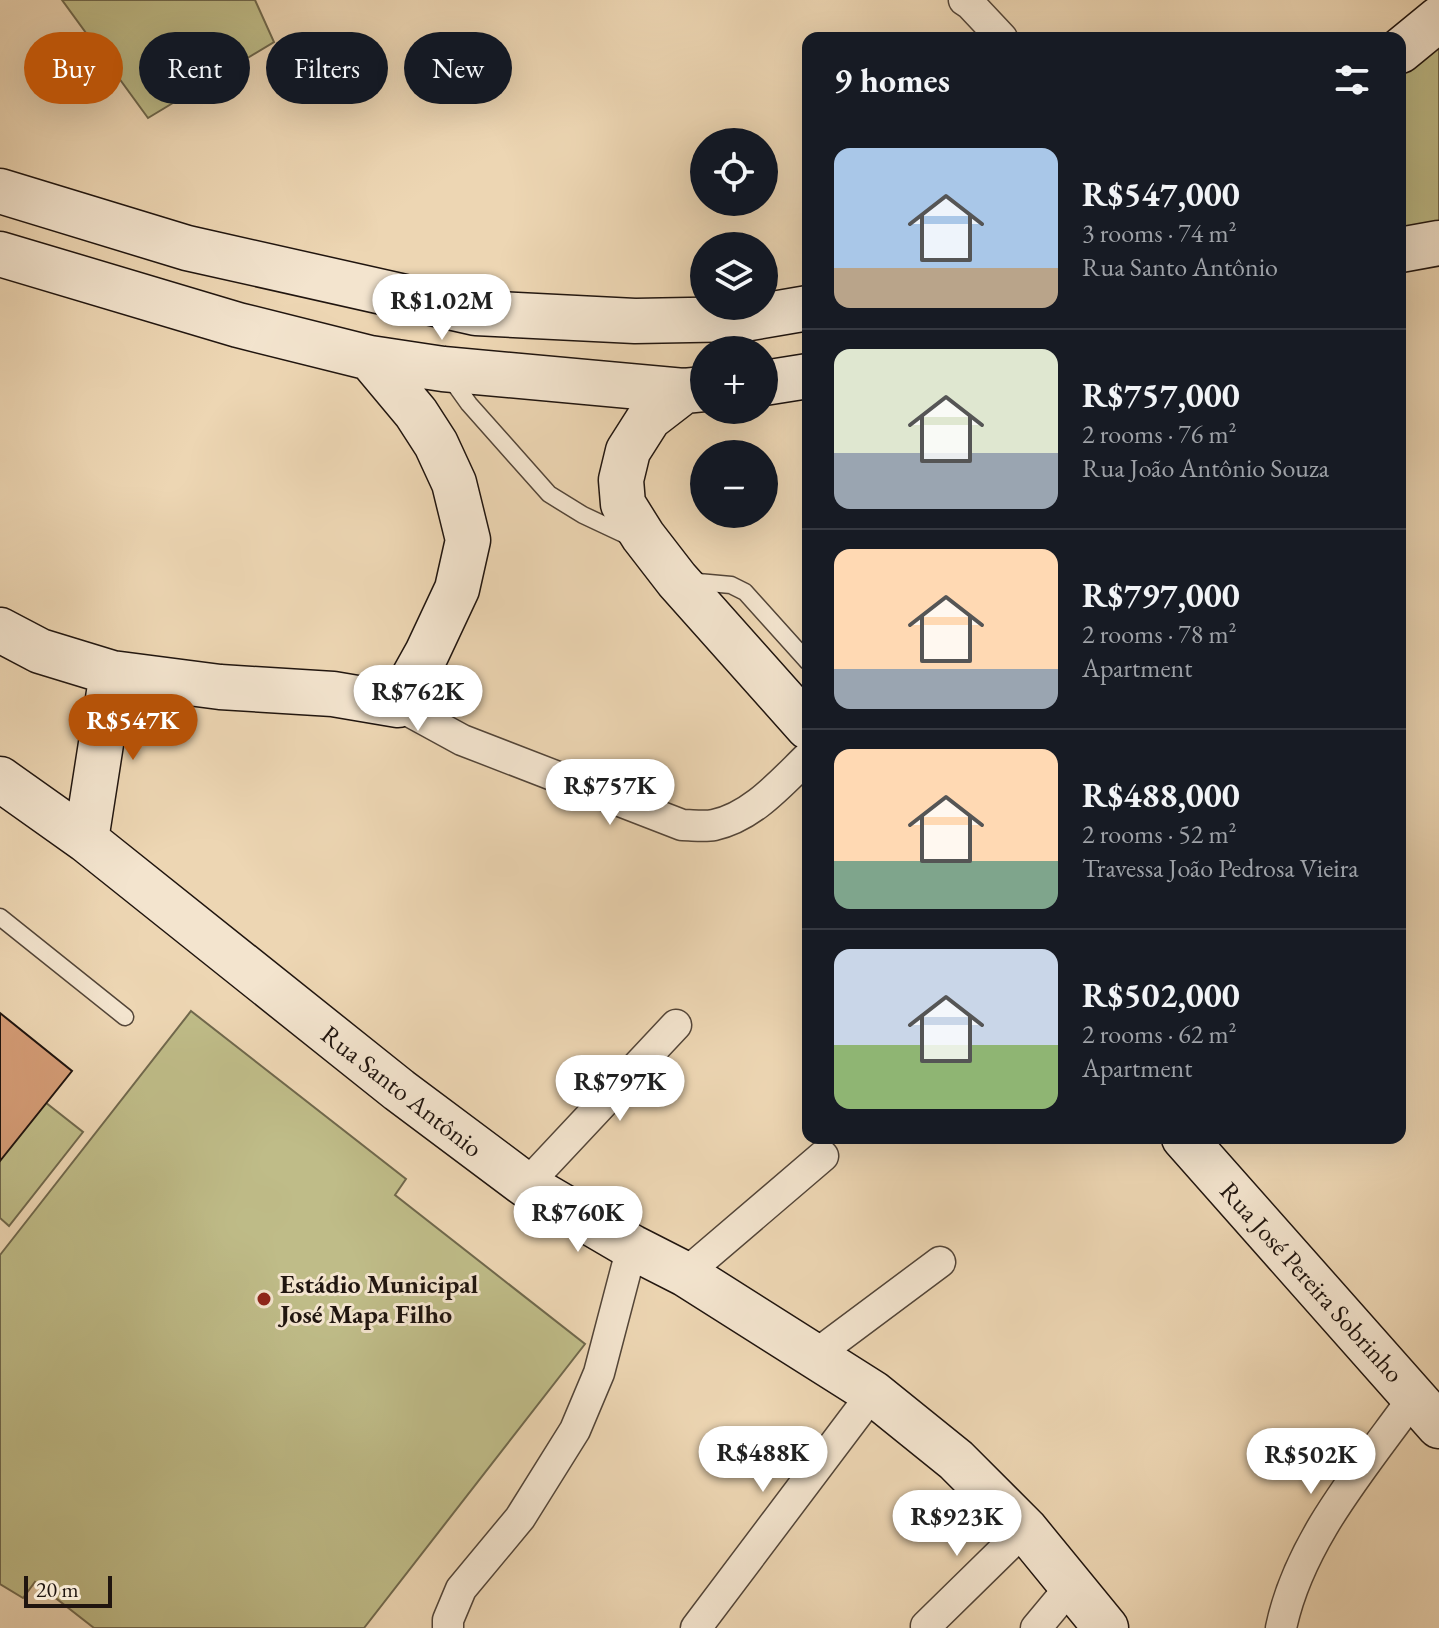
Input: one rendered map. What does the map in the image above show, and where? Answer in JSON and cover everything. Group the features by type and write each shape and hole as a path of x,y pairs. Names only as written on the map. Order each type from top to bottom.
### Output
{"main road":[{"path":"1406,46 1439,19"},
{"path":"0,191 187,248 476,313 635,321 744,319 802,309"},
{"path":"1406,249 1439,243"},
{"path":"0,254 238,325 370,358 459,370 690,390"},
{"path":"459,370 476,313"},
{"path":"0,630 40,651 112,673 220,687 333,694 398,705 457,589 468,540 454,483 436,444 416,413 370,358"},
{"path":"778,381 802,377"},
{"path":"690,392 649,418 628,451 621,480 623,504 665,564 802,720"},
{"path":"86,840 112,673"},
{"name":"Rua Santo Antônio","path":"0,779 86,840 399,1090 526,1185 685,1274 873,1393 956,1460 1025,1529 1105,1628"},
{"name":"Rua José Pereira Sobrinho","path":"1189,1144 1426,1411"}],"street":[{"path":"964,0 996,32"},
{"path":"398,705 462,740 682,825 713,825 743,814 802,763"},
{"path":"526,1185 676,1025"},
{"path":"685,1274 823,1156"},
{"path":"448,1628 448,1620 461,1589 520,1518 575,1430 599,1373 632,1247"},
{"path":"814,1356 940,1262"},
{"path":"696,1628 873,1393"},
{"path":"1281,1628 1287,1600 1313,1544 1347,1490 1426,1411"},
{"path":"926,1626 1025,1529"},
{"path":"1036,1628 1071,1586"}],"lane":[{"path":"459,370 469,404 549,494 665,564 745,592 802,655"},
{"path":"0,917 125,1017"}],"shaded area":[{"path":"62,0 255,0 269,32 266,32 266,47 250,56 250,32 139,32 139,104 171,104 148,118 123,84 123,32 85,32"},
{"path":"1439,45 1439,229 1406,234 1406,70"},
{"name":"Estádio Municipal José Mapa Filho","path":"191,1011 406,1179 395,1195 585,1344 364,1628 94,1628 35,1582 23,1598 0,1584 0,1255"},
{"path":"31,1091 83,1132 9,1226 0,1218 0,1130"}],"building":[{"path":"0,1013 72,1071 0,1161"}],"place":[{"name":"Estádio Municipal José Mapa Filho","path":"264,1299"}]}
